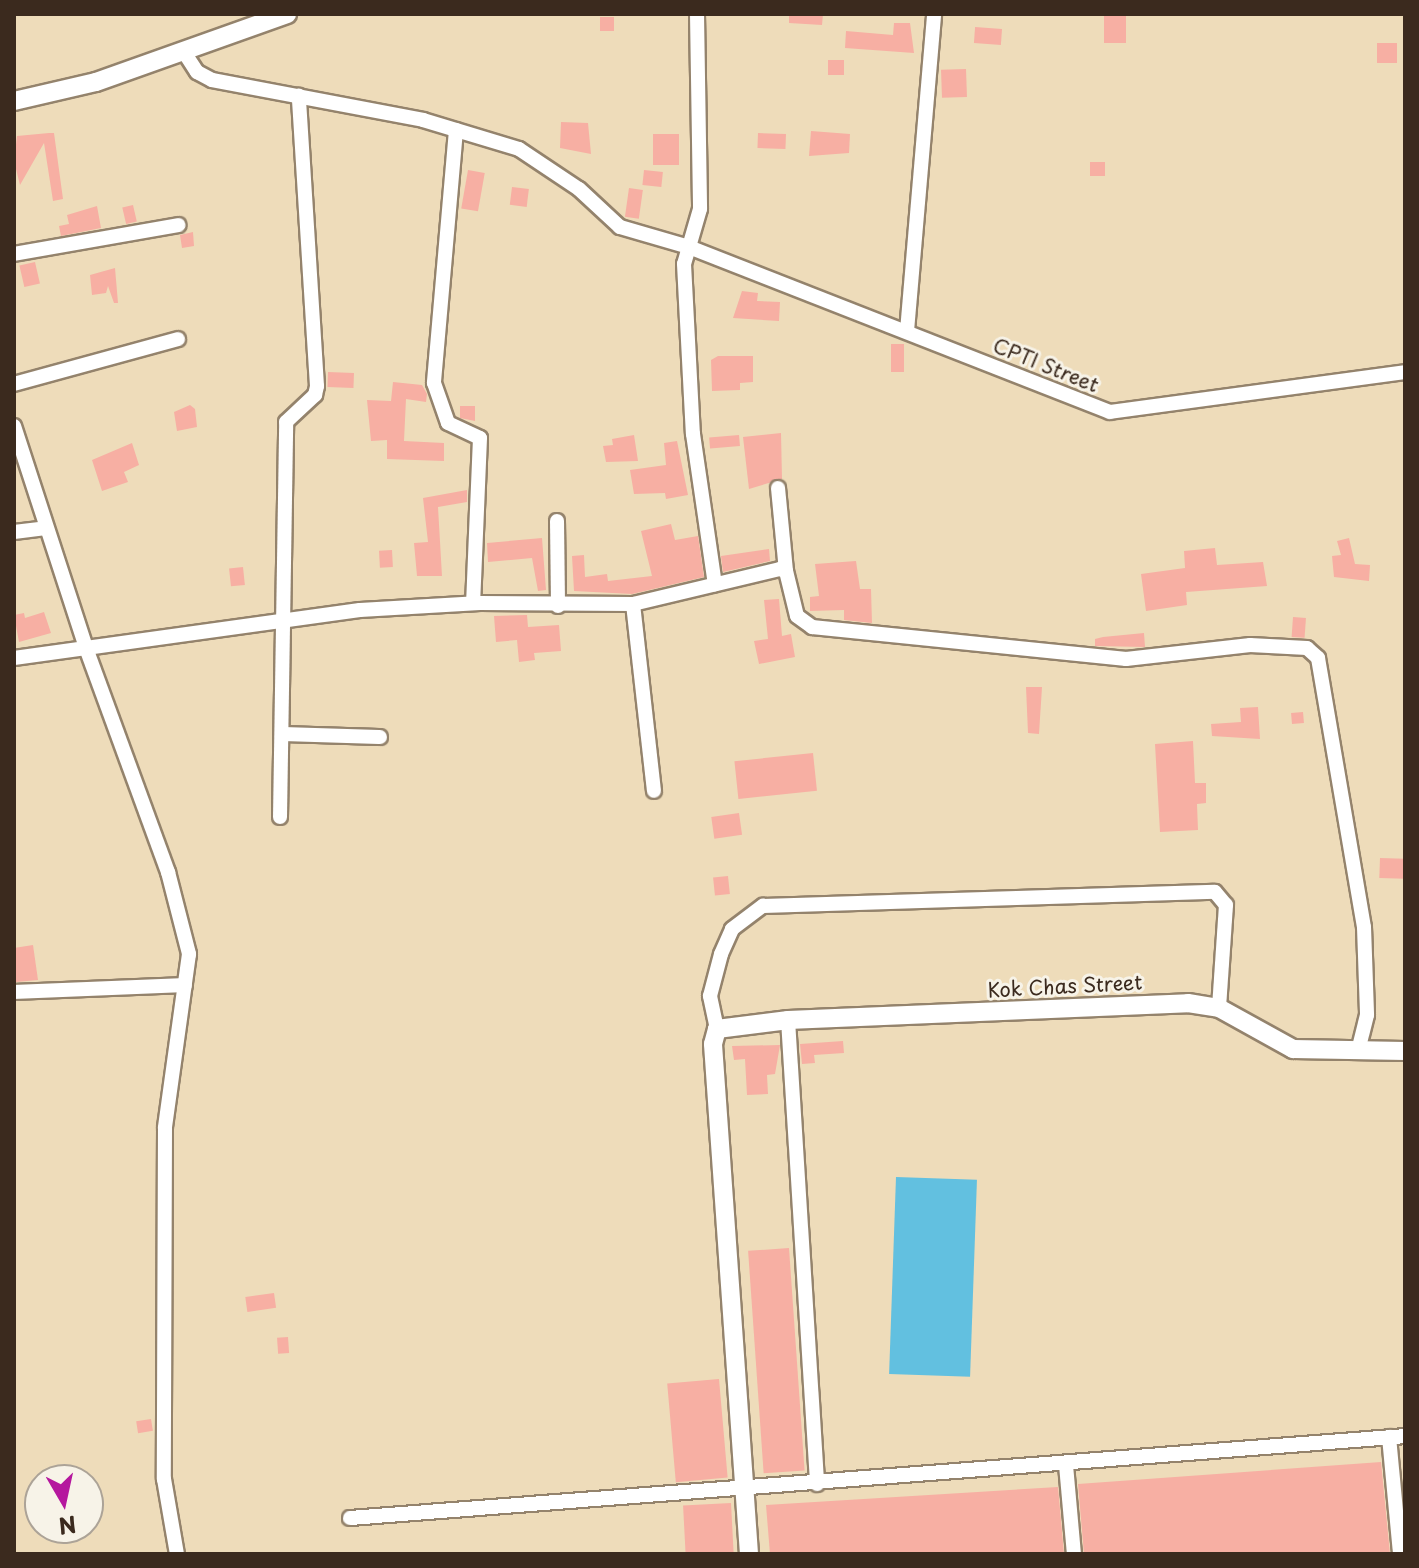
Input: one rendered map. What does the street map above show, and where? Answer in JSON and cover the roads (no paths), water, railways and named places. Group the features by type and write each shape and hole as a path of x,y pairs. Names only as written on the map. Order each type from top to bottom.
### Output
{"street":[{"path":"14,101 96,82 287,14"},
{"path":"697,14 700,209 684,264 693,434 715,584"},
{"path":"907,331 934,14"},
{"name":"CPTI Street","path":"184,52 202,77 456,130 519,149 579,189 620,227 689,247 1119,414 1405,372"},
{"path":"280,817 286,422 315,395 317,386 299,96"},
{"path":"456,130 434,383 448,423 480,438 473,603"},
{"path":"14,254 178,225"},
{"path":"14,384 178,339"},
{"path":"14,426 86,648 168,872 189,954 165,1128 164,1479 177,1554"},
{"path":"778,488 786,571 797,616 812,627 1126,659 1250,645 1307,648 1318,658 1364,927 1367,1015 1358,1051"},
{"path":"557,521 558,606"},
{"path":"14,532 46,528"},
{"path":"14,658 283,619 473,603 558,606 633,604 786,571"},
{"path":"633,604 654,791"},
{"path":"282,734 380,737"},
{"path":"749,1554 713,1044 717,1029 710,996 721,954 732,929 763,906 1215,892 1226,905 1219,1008"},
{"path":"14,992 185,985"},
{"name":"Kok Chas Street","path":"717,1029 788,1020 1188,1003 1219,1008 1293,1049 1405,1051"},
{"path":"788,1020 817,1484"},
{"path":"350,1518 1066,1465 1405,1436"},
{"path":"1389,1437 1400,1554"},
{"path":"1066,1465 1074,1554"}],"water":[{"path":"896,1177 977,1180 970,1377 889,1374"}]}
